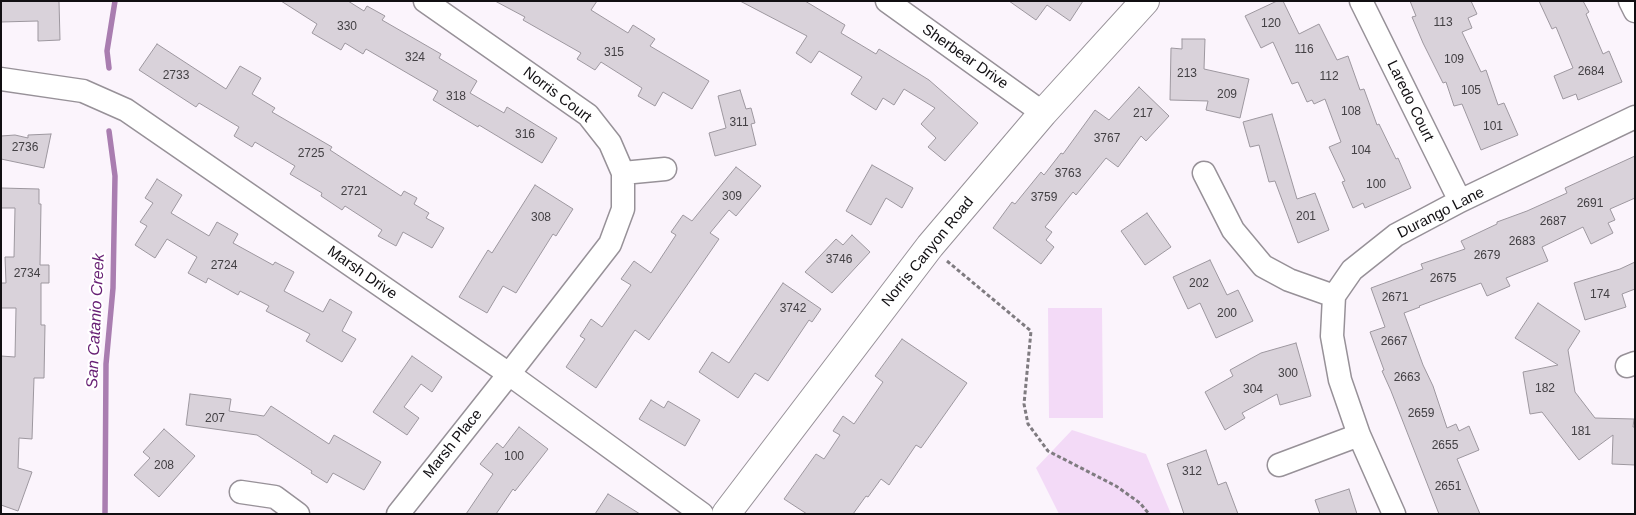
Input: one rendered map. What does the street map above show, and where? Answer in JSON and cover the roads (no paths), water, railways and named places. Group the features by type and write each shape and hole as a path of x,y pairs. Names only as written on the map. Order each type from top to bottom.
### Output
{"street":[{"name":"Norris Court","path":"426,1 588,115 610,143 623,173 623,209 610,244 509,374"},
{"name":"Sherbear Drive","path":"887,1 1043,113"},
{"name":"Norris Canyon Road","path":"726,514 930,246 1043,113 1145,1"},
{"name":"Laredo Court","path":"1360,1 1460,202"},
{"path":"1630,1 1635,11"},
{"name":"Marsh Drive","path":"1,79 83,90 126,110 509,374 702,514"},
{"name":"Durango Lane","path":"1334,296 1352,270 1396,234 1635,117"},
{"path":"623,173 665,169"},
{"path":"1204,173 1233,230 1263,266 1289,280 1334,296 1332,336 1340,380 1359,435 1394,514"},
{"name":"Marsh Place","path":"398,514 509,374"},
{"path":"1279,465 1359,435"},
{"path":"241,492 275,497 298,514"}],"waterway":[{"name":"San Catanio Creek","path":"109,68 107,51 115,1"},
{"name":"San Catanio Creek","path":"105,514 106,364 113,288 115,176 109,131"}]}
